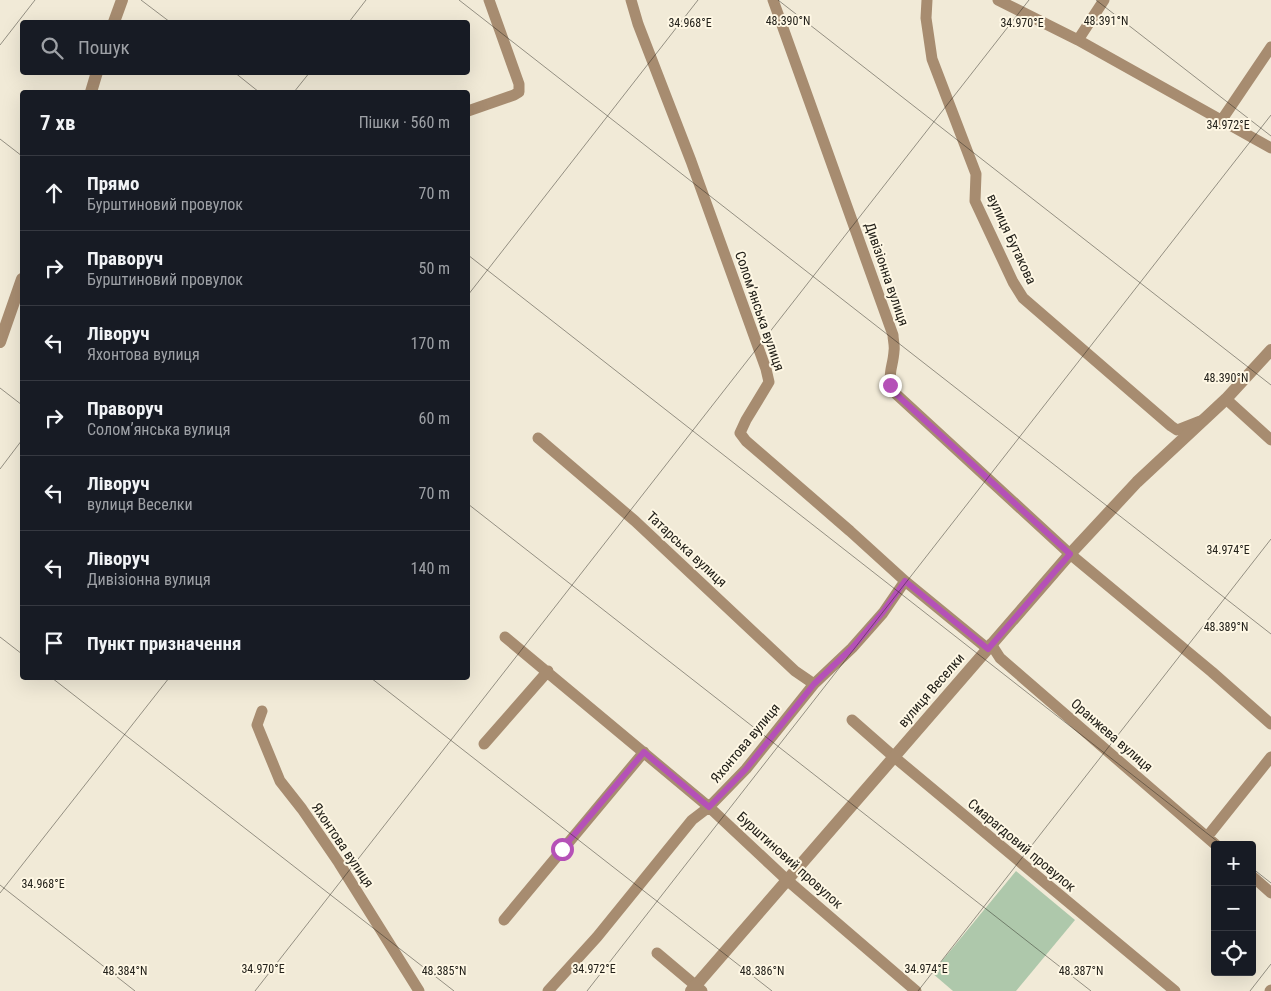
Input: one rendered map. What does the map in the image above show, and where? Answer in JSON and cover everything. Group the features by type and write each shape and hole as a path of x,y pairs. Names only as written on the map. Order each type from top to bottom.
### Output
{"street":[{"path":"115,20 122,0"},
{"path":"470,110 519,92 519,84 488,0"},
{"name":"Соломʼянська вулиця","path":"631,0 638,24 691,161 766,369 769,382 740,433 746,441 836,518 905,581 989,647"},
{"name":"Дивізіонна вулиця","path":"773,0 893,335 894,351 890,371 890,385 896,394 1070,554"},
{"name":"вулиця Бутакова","path":"927,0 926,18 932,59 976,174 975,201 1023,298 1171,426 1177,430 1204,419"},
{"path":"998,0 1078,40 1271,148"},
{"path":"1078,40 1104,0"},
{"path":"1221,121 1271,47"},
{"path":"91,90 96,75"},
{"path":"0,342 20,285"},
{"name":"вулиця Веселки","path":"696,989 893,756 1070,554 1137,482 1226,399 1271,350"},
{"path":"1226,399 1271,440"},
{"name":"Татарська вулиця","path":"538,438 635,521 795,671 814,684"},
{"path":"1070,554 1212,672 1271,724"},
{"name":"Яхонтова вулиця","path":"548,991 598,937 692,820 709,807 746,769 814,684 852,648 883,612 905,581"},
{"name":"Бурштиновий провулок","path":"505,637 709,807 787,880 916,991"},
{"name":"Оранжева вулиця","path":"989,647 1212,841"},
{"path":"484,744 548,671"},
{"name":"Яхонтова вулиця","path":"262,711 257,725 280,781 340,863 419,991"},
{"name":"Смарагдовий провулок","path":"852,720 1175,991"},
{"path":"504,920 644,752"},
{"path":"1207,836 1271,757"},
{"path":"1256,880 1271,893"},
{"path":"658,953 696,989"}],"green space":[{"path":"1016,871 1075,920 1016,991 953,991 932,973"}],"route":[{"path":"562,849 644,752 709,807 746,769 814,684 852,648 883,612 905,581 988,649 1070,554 896,394 890,385"}]}
